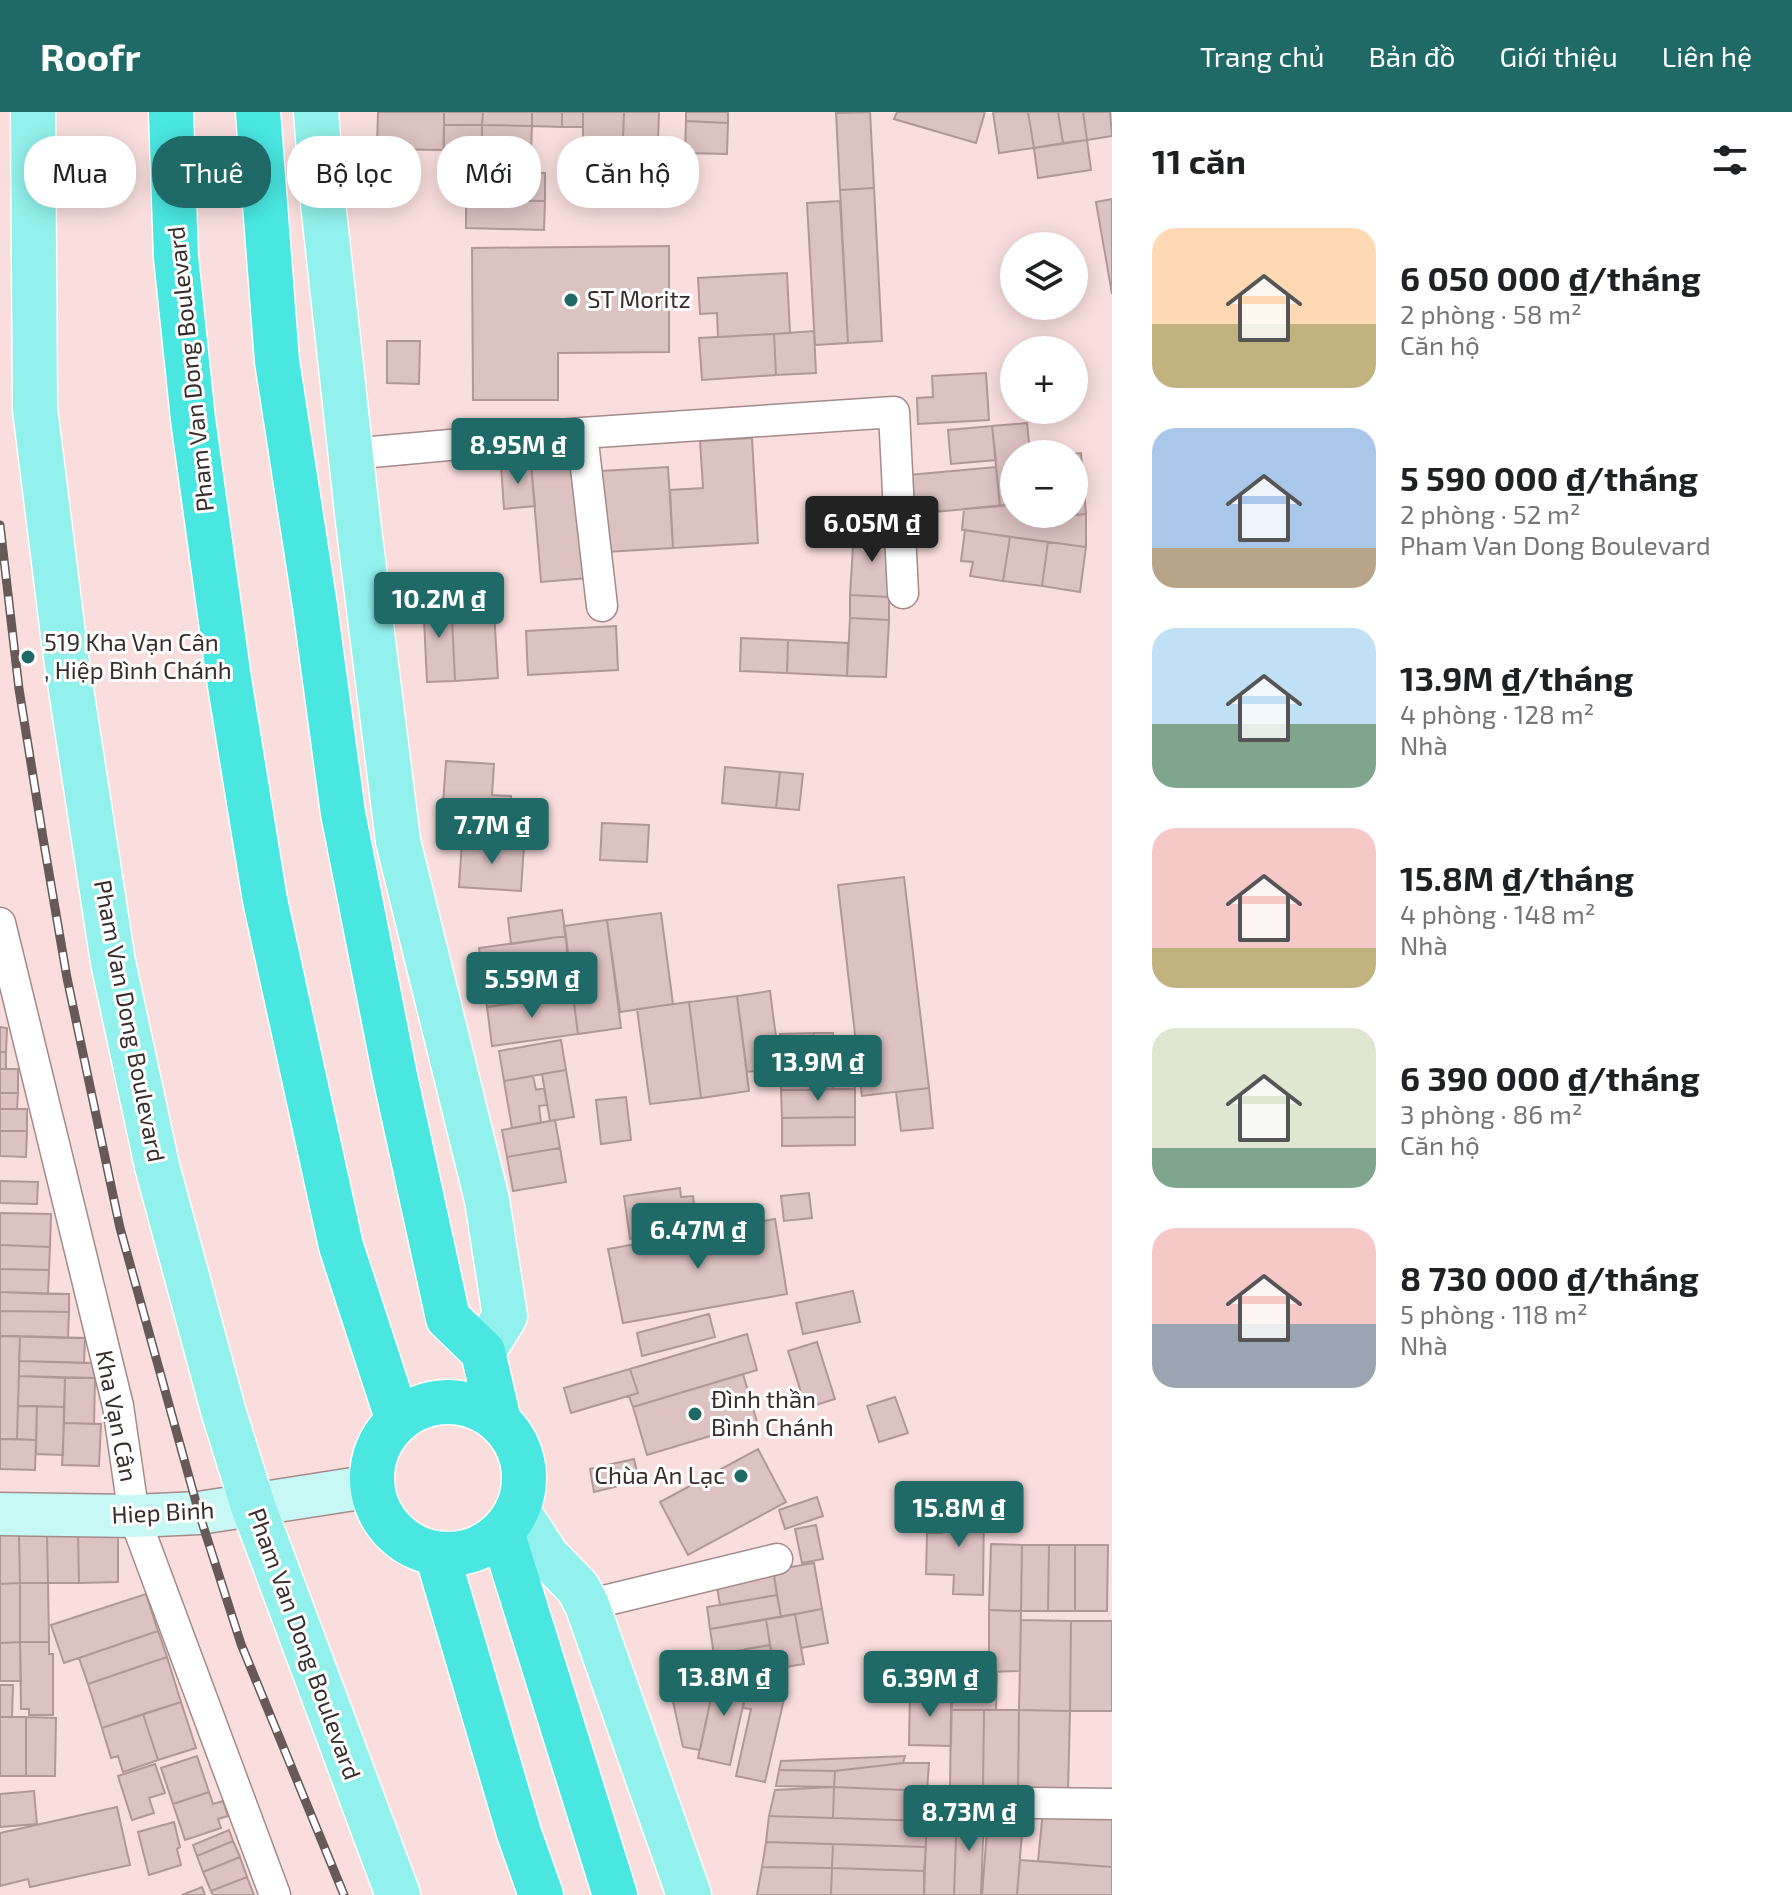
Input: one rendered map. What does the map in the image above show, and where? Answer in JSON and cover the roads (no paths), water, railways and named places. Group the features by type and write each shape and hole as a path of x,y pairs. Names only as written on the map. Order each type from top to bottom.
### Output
{"highway":[{"name":"Pham Van Dong Boulevard","path":"171,112 176,257 193,419 229,679 265,900 341,1246 398,1421"},
{"path":"258,112 277,361 343,813 395,1076 448,1318 483,1352 499,1421"},
{"path":"443,1401 470,1405 499,1421 510,1432 523,1461 524,1485 510,1521 481,1547 467,1552 437,1554 416,1548 393,1530 378,1507 373,1470 378,1444 398,1421 421,1406 443,1401"},
{"path":"510,1521 615,1895"},
{"path":"437,1554 515,1818 541,1895"}],"main road":[{"name":"Pham Van Dong Boulevard","path":"33,112 35,409 65,650 111,947 157,1166 223,1410 253,1506 398,1895"},
{"path":"316,112 350,454 398,841 487,1200 505,1316 483,1352"},
{"name":"Hiep Binh","path":"0,1514 134,1516 199,1513 373,1486"},
{"path":"510,1521 578,1588 587,1605 689,1895"}],"street":[{"path":"350,454 582,433 894,412 903,593"},
{"path":"582,433 602,606"},
{"name":"Kha Vạn Cân","path":"0,923 118,1406 134,1516 275,1895"},
{"path":"587,1605 777,1559"},
{"path":"946,1802 1112,1804"}],"railway":[{"path":"0,525 19,689 43,838 67,978 120,1228 199,1513 241,1644 344,1895"}],"place":[{"name":"ST Moritz","path":"571,300"},
{"name":"519 Kha Vạn Cân , Hiệp Bình Chánh","path":"28,657"},
{"name":"Đình thần Bình Chánh","path":"695,1414"},
{"name":"Chùa An Lạc","path":"741,1476"}]}
